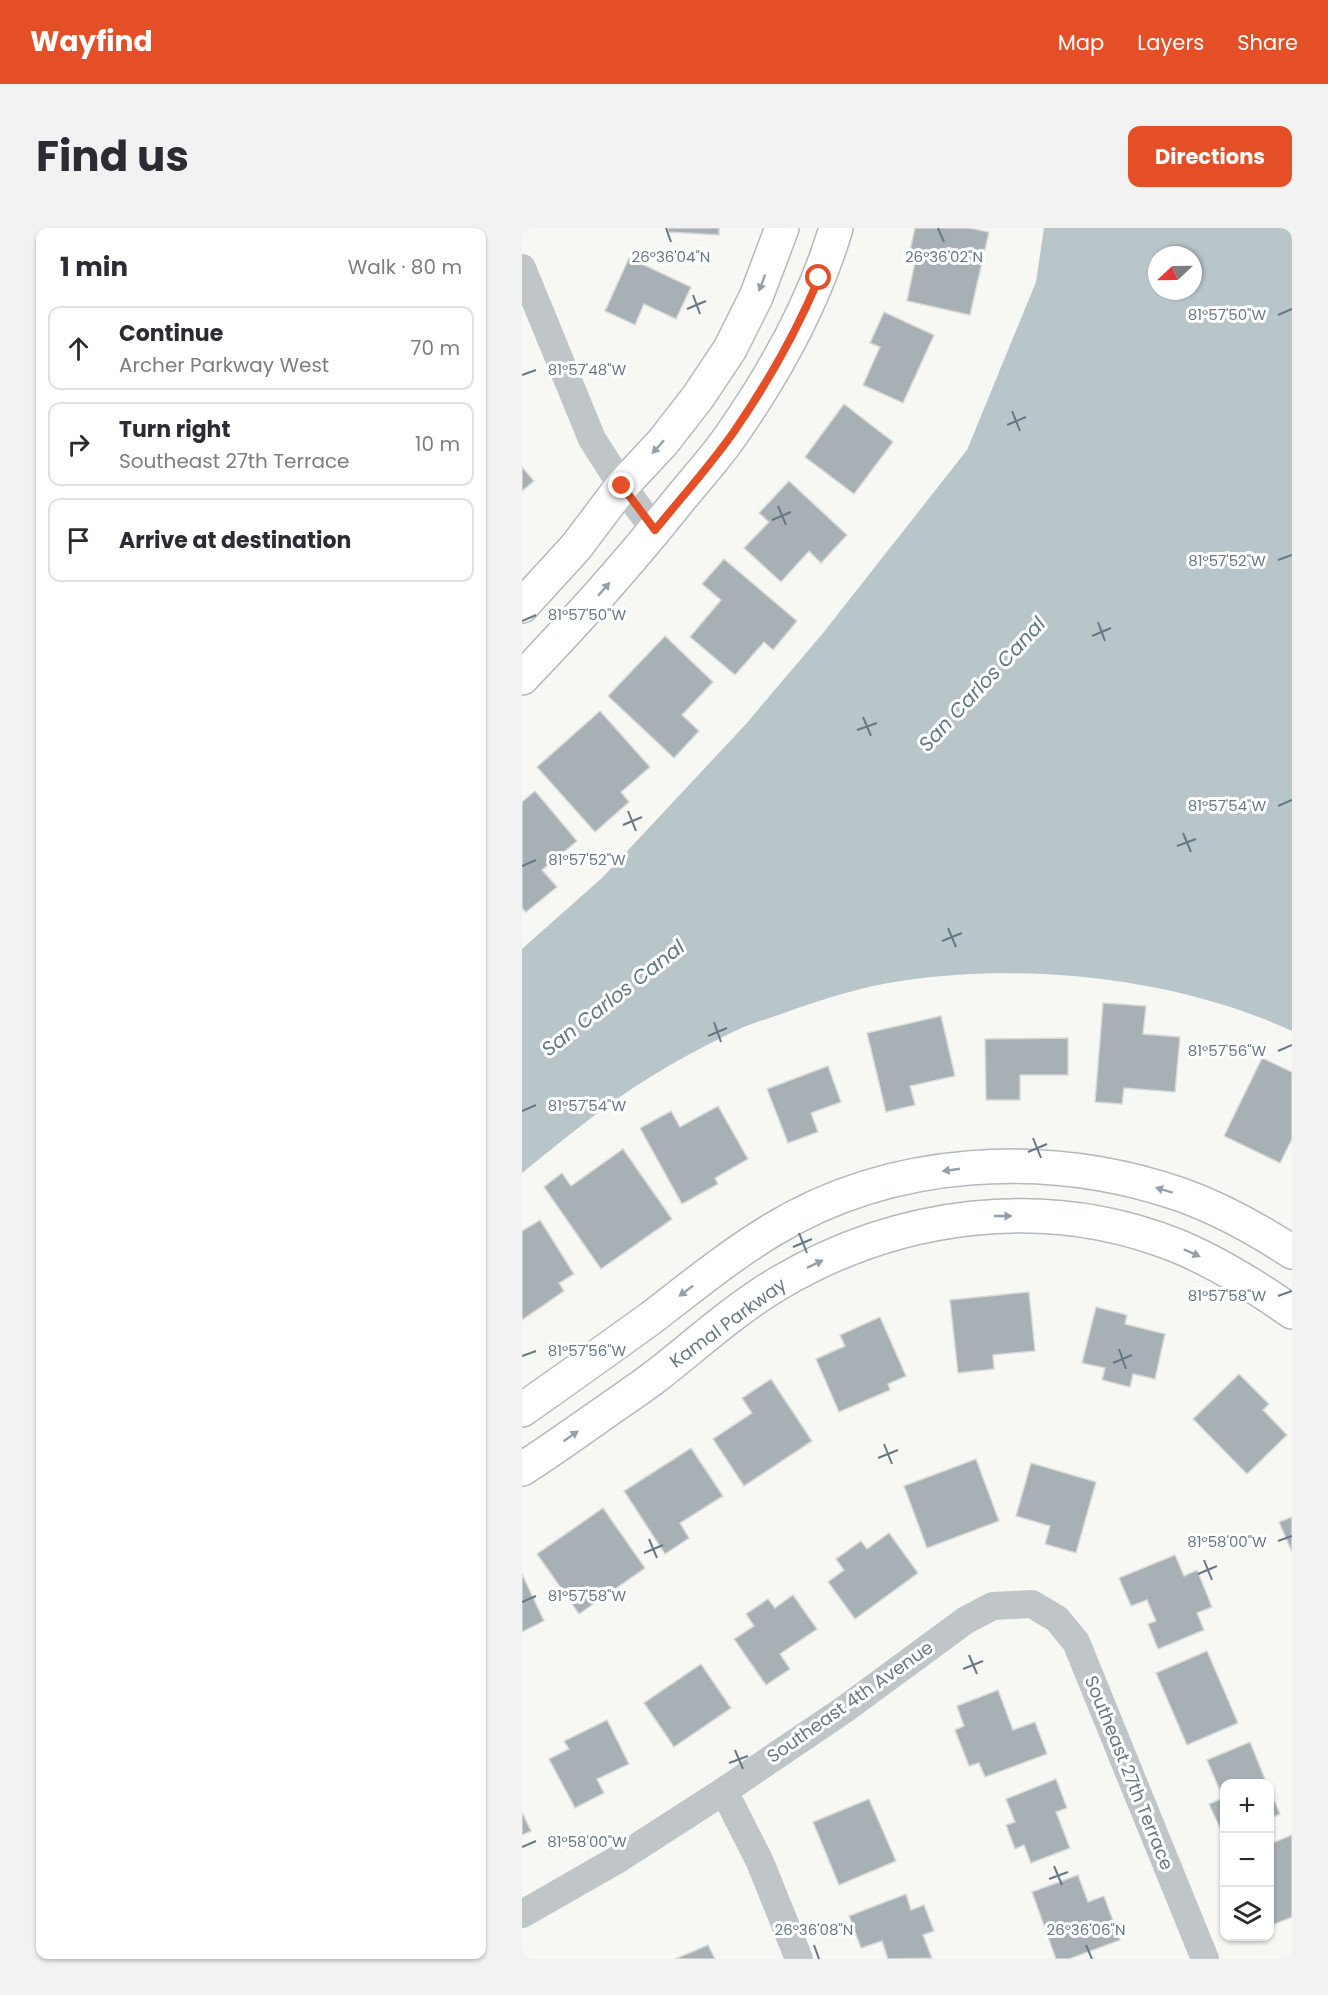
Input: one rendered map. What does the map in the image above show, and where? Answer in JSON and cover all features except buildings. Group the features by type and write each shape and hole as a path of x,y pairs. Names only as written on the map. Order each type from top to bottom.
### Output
{"street":[{"path":"522,606 576,547 622,486 663,442 699,397 730,349 756,297 782,228"},
{"path":"522,678 566,632 655,530 731,435 770,376 804,312 819,278 836,228"},
{"path":"522,268 592,439 622,486 655,530"},
{"path":"522,1410 732,1256 774,1229 844,1196 910,1177 959,1169 1004,1166 1048,1167 1093,1172 1137,1181 1180,1194 1225,1213 1267,1235 1292,1252"},
{"name":"Kamal Parkway","path":"522,1468 653,1379 742,1308 777,1284 852,1246 892,1233 939,1222 986,1216 1034,1216 1082,1220 1129,1230 1174,1245 1218,1264 1259,1288 1292,1312"},
{"name":"Southeast 4th Avenue","path":"522,1914 620,1858 724,1791 845,1709 966,1620 993,1606 1032,1604"},
{"name":"Southeast 27th Terrace","path":"1032,1604 1057,1619 1076,1642 1205,1959"},
{"path":"724,1791 760,1862 799,1959"}],"water":[{"name":"San Carlos Canal","path":"1044,228 1292,228 1292,1031 1248,1013 1200,998 1100,979 1049,974 998,973 887,983 827,998 754,1023 703,1047 620,1097 522,1173 522,949 603,877 746,724 823,633 967,450 1036,282"}],"route":[{"path":"622,486 655,530 731,435 770,376 819,278"}]}
